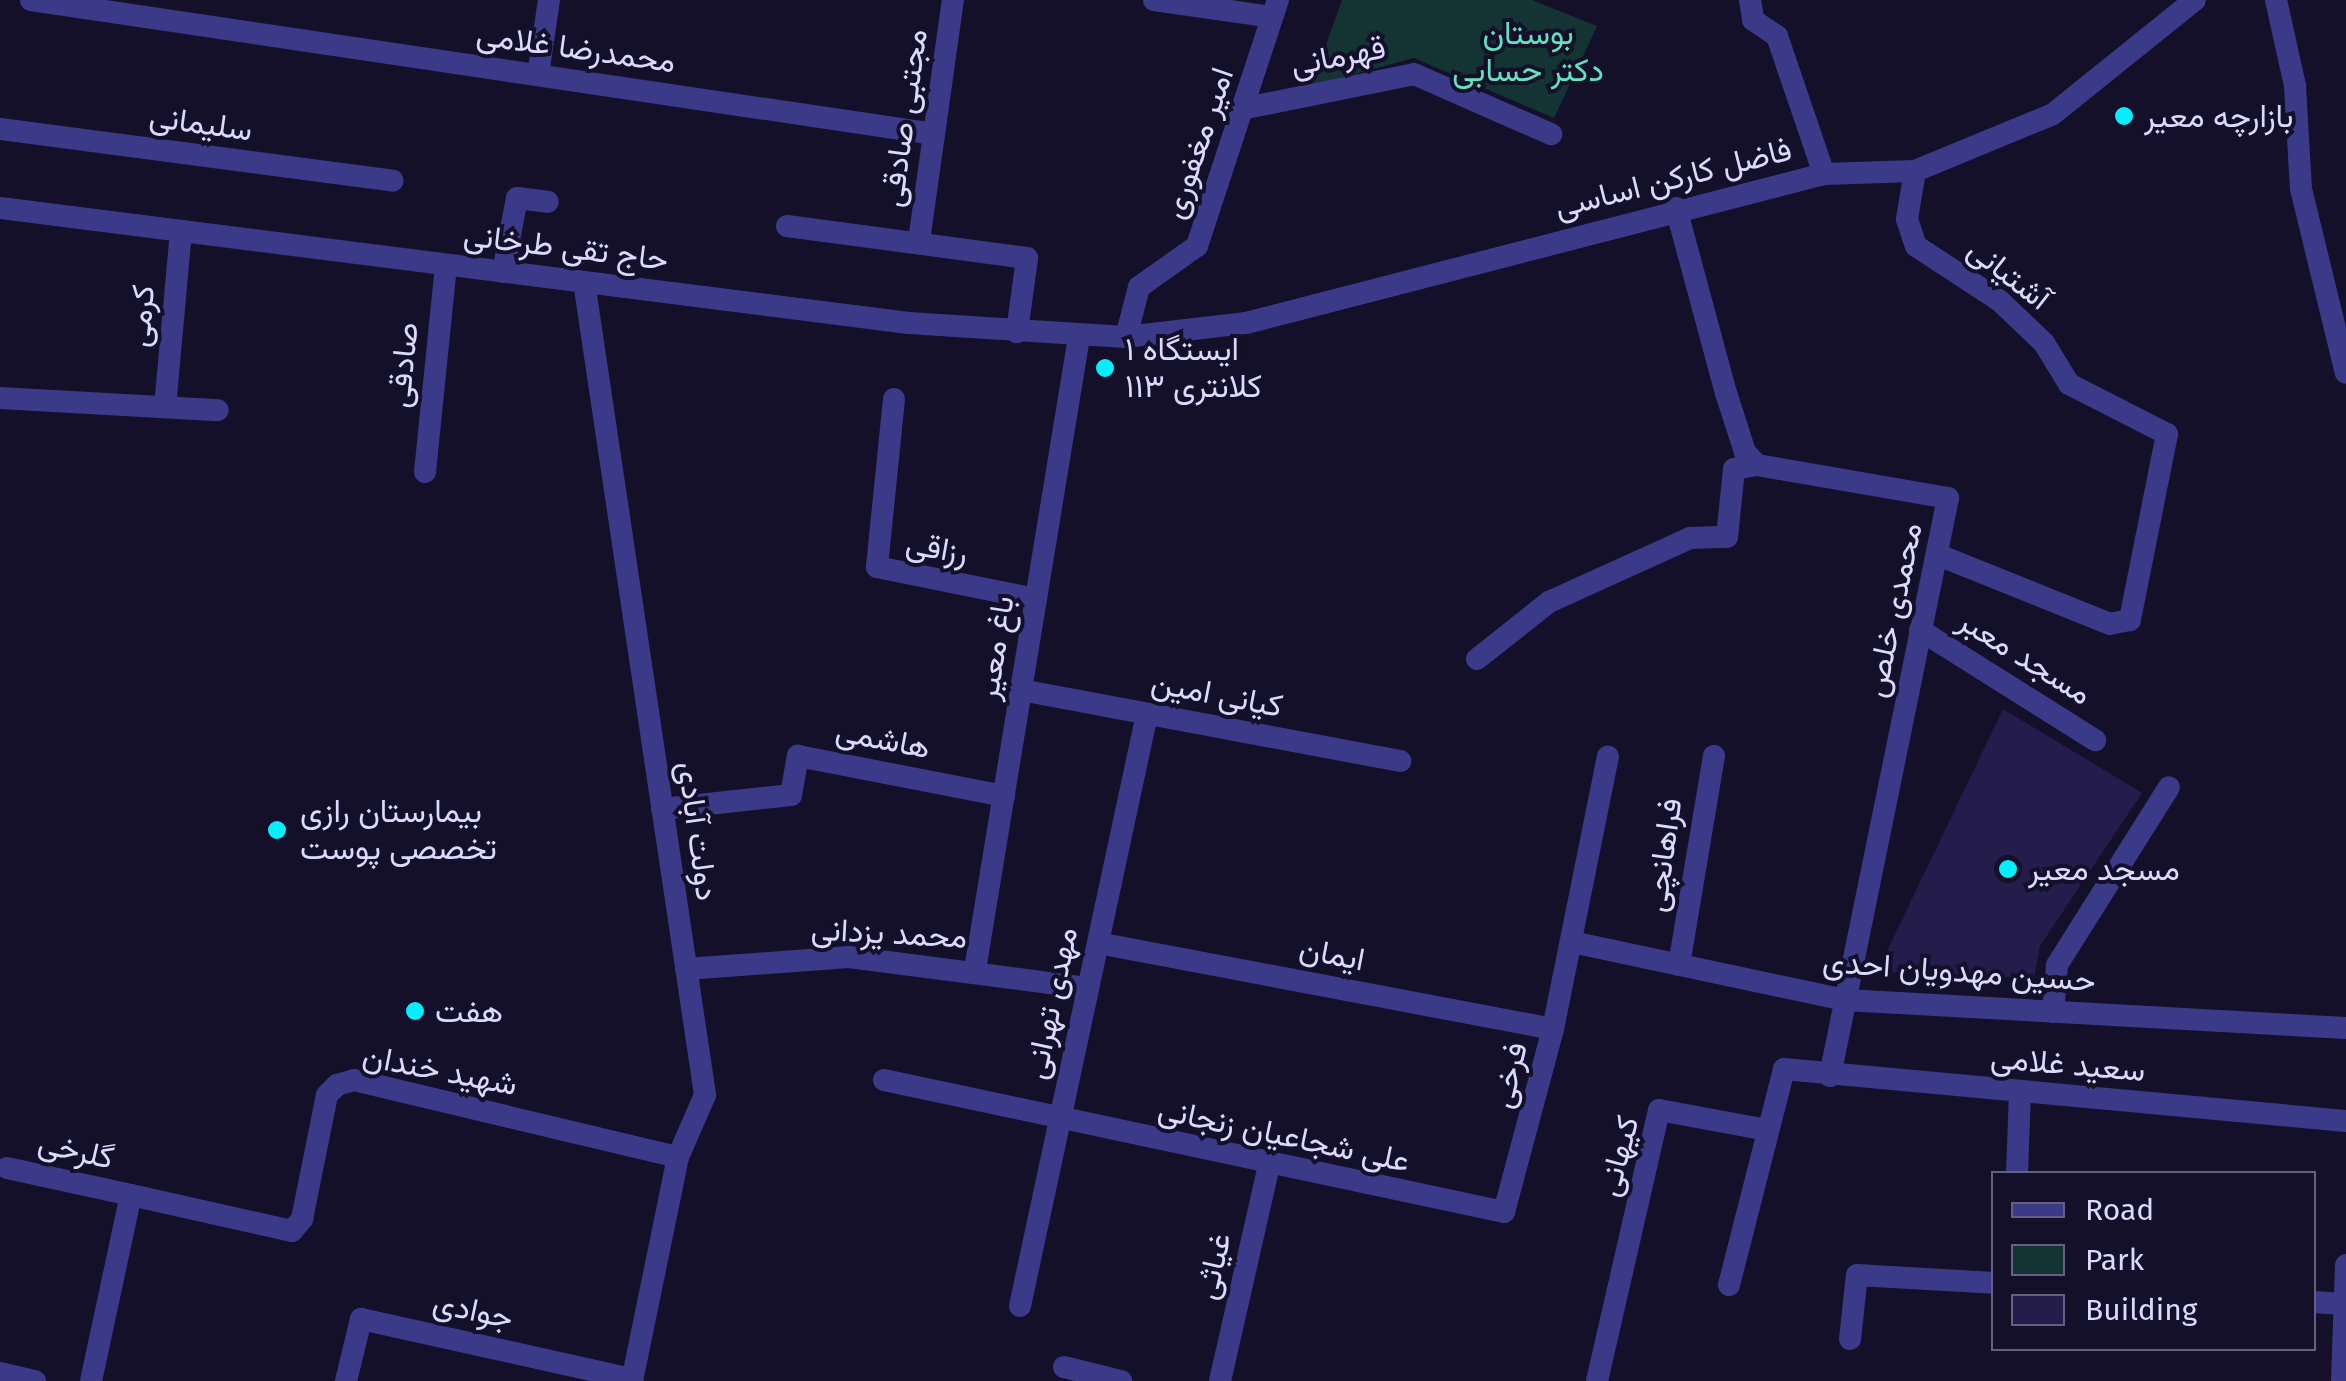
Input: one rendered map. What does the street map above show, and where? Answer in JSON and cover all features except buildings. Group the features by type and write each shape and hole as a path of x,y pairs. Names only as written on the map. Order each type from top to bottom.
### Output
{"street":[{"name":"محمدرضا غلامی","path":"31,0 934,134"},
{"path":"538,75 549,0"},
{"name":"مجتبی صادقی","path":"954,0 919,242 1027,258 1016,332"},
{"path":"1154,0 1275,8"},
{"path":"1750,0 1753,20 1777,36 1824,174"},
{"name":"فاضل کارکن اساسی","path":"1126,337 1224,328 1676,208 1824,174 1915,171 2053,114 2195,0"},
{"path":"2276,0 2295,86 2301,189 2346,373"},
{"name":"امیر مغفوری","path":"1126,337 1139,287 1198,246 1246,108 1275,8"},
{"name":"قهرمانی","path":"1246,108 1414,74 1551,134"},
{"name":"سلیمانی","path":"0,129 394,181"},
{"name":"آشتیانی","path":"1915,171 1907,219 1916,246 2000,301 2044,344 2069,384 2167,434 2134,610 2110,624 1938,555"},
{"path":"503,272 516,198 548,202"},
{"name":"حاج تقی طرخانی","path":"0,208 1016,332 1126,337"},
{"path":"1676,208 1744,452 1757,465"},
{"path":"787,226 919,242"},
{"name":"کرمی","path":"165,407 181,231"},
{"name":"صادقی","path":"426,472 446,265"},
{"name":"دولت آبادی","path":"584,282 705,1096 678,1158 632,1380"},
{"name":"باغ معیر","path":"975,970 1079,337"},
{"path":"0,398 218,410"},
{"name":"رزاقی","path":"894,399 877,568 1036,599"},
{"path":"1477,659 1549,602 1690,538 1727,537 1734,469 1757,465"},
{"name":"محمدی خلص","path":"1757,465 1942,491 1948,506 1830,1076"},
{"name":"مسجد معبر","path":"1920,630 2094,740"},
{"name":"کیانی امین","path":"1021,690 1400,761"},
{"name":"مهدی تهرانی","path":"1020,1306 1146,714"},
{"name":"هاشمی","path":"662,809 790,795 798,756 1004,796"},
{"name":"فرخی","path":"1495,1214 1510,1204 1554,1029 1608,756"},
{"name":"فراهانچی","path":"1679,965 1714,756"},
{"path":"2053,1012 2057,965 2170,787"},
{"name":"حسین مهدویان احدی","path":"1572,942 1845,1000 2346,1028"},
{"name":"ایمان","path":"1098,943 1554,1029"},
{"name":"محمد یزدانی","path":"686,969 850,957 975,970 1088,988"},
{"name":"سعید غلامی","path":"1767,1130 1784,1070 2346,1121"},
{"name":"شهید خندان","path":"130,1195 292,1231 302,1219 328,1096 354,1080 678,1158"},
{"name":"علی شجاعیان زنجانی","path":"884,1080 1495,1214"},
{"path":"2017,1171 2020,1092"},
{"name":"کیهانی","path":"1597,1381 1660,1110 1767,1130"},
{"path":"1730,1286 1767,1130"},
{"name":"غیاثی","path":"1220,1381 1269,1165"},
{"name":"گلرخی","path":"8,1168 130,1195"},
{"path":"91,1381 130,1195"},
{"path":"2342,1381 2346,1264"},
{"path":"1850,1340 1857,1275 1991,1283"},
{"path":"2316,1302 2346,1304"},
{"name":"جوادی","path":"346,1381 361,1320 632,1380"},
{"path":"1064,1367 1121,1381"},
{"path":"0,1374 35,1381"}],"green space":[{"name":"بوستان دکتر حسابی","path":"1342,0 1532,0 1597,26 1554,118 1414,58 1311,86"}],"place":[{"name":"بازارچه معیر","path":"2124,116"},
{"name":"ایستگاه ۱ کلانتری ۱۱۳","path":"1105,368"},
{"name":"بیمارستان رازی تخصصی پوست","path":"277,830"},
{"name":"مسجد معیر","path":"2008,869"},
{"name":"هفت","path":"415,1011"}]}
